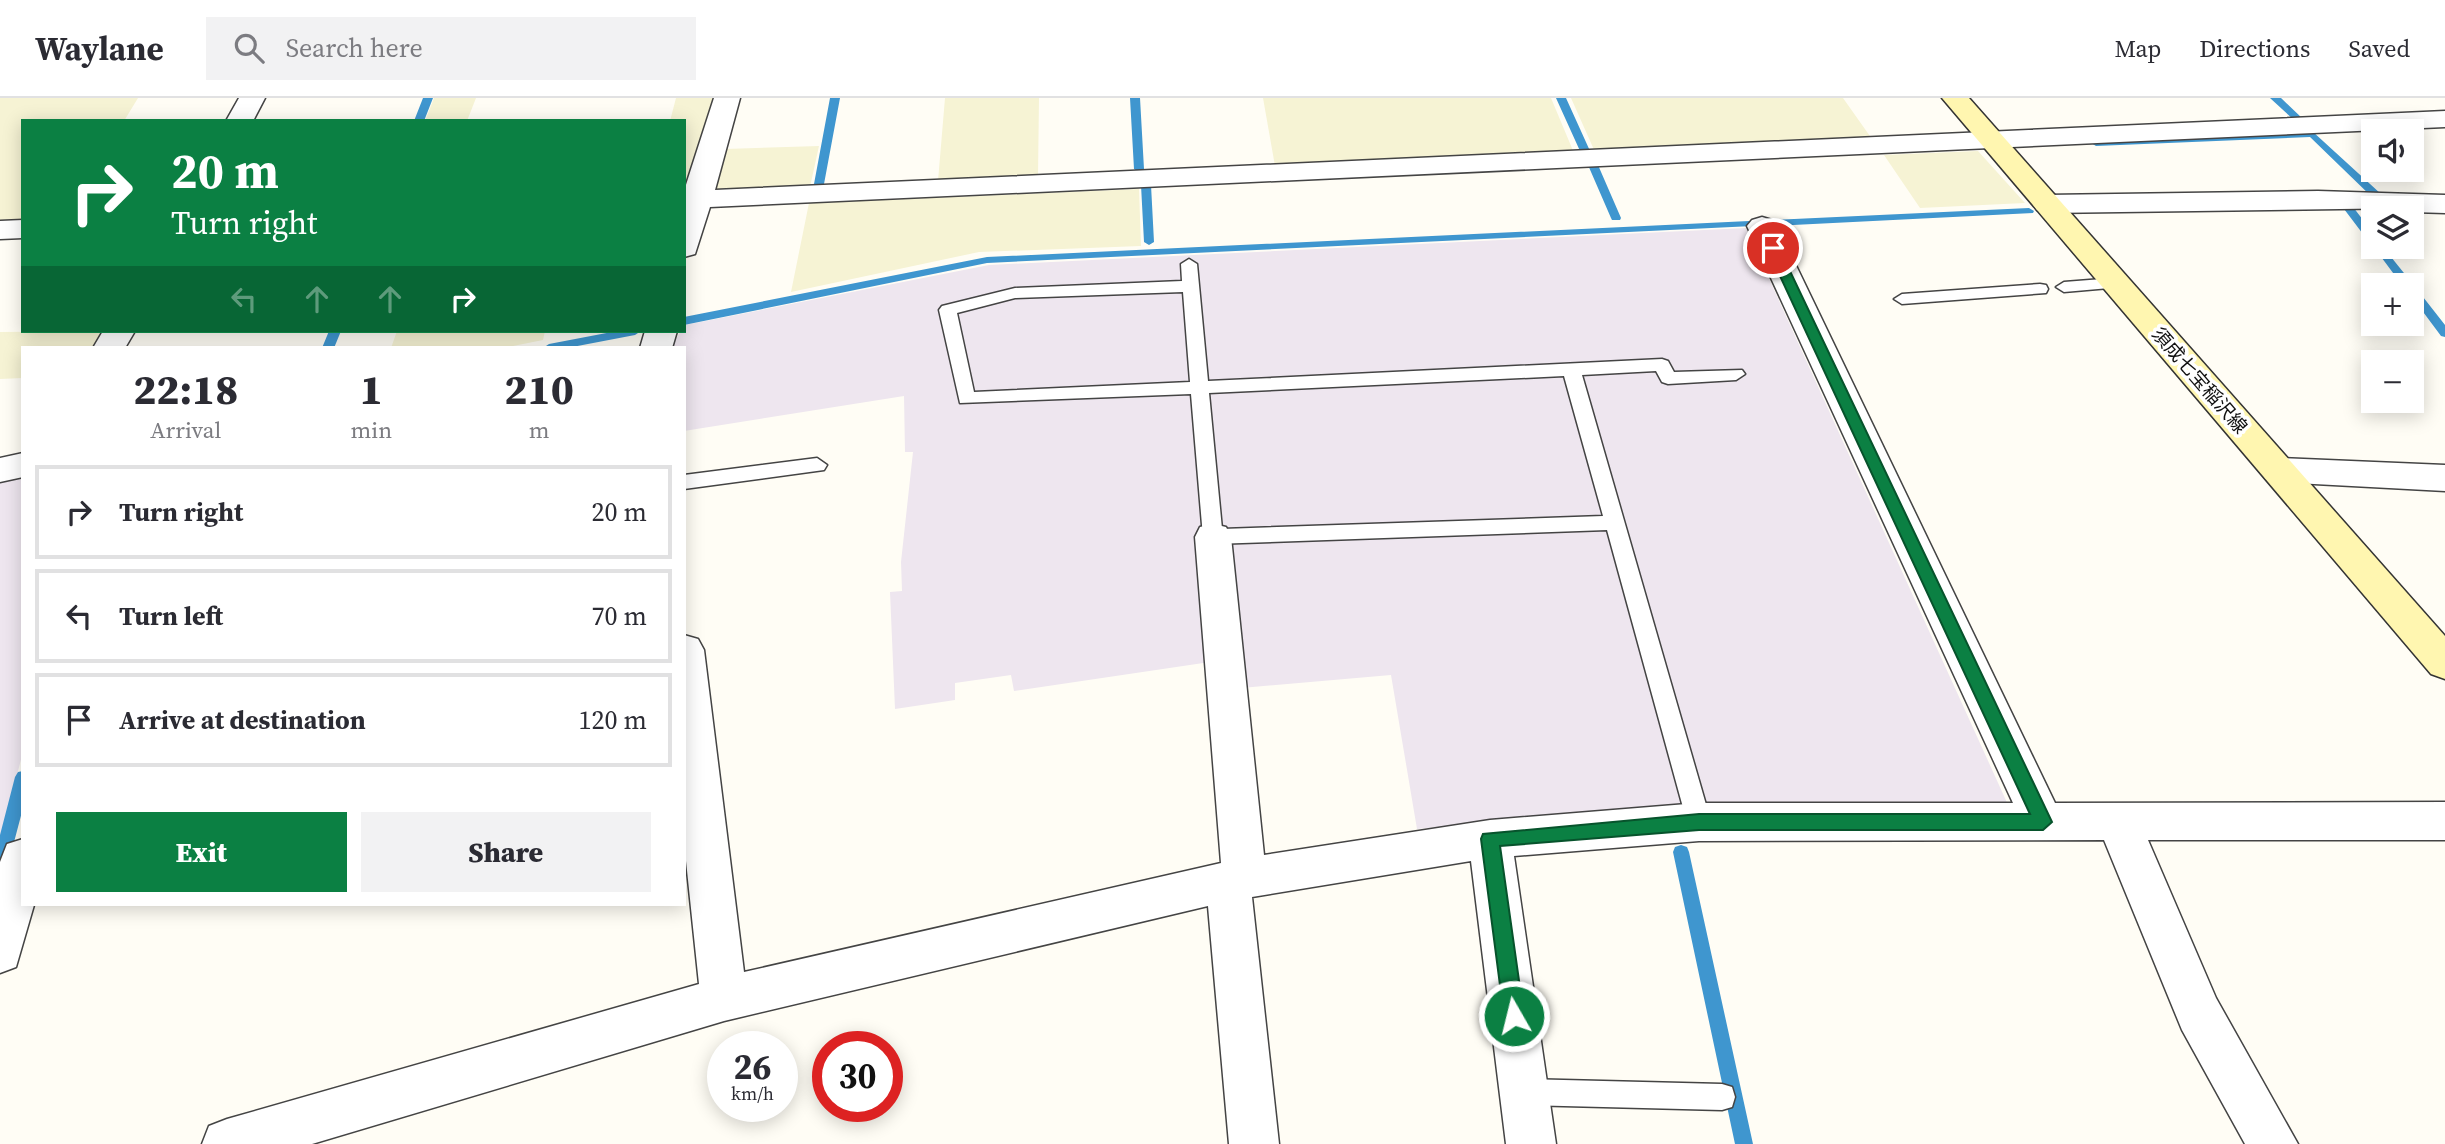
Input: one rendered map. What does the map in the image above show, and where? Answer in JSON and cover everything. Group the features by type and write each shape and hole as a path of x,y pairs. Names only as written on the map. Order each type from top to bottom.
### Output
{"main road":[{"name":"須成七宝稲沢線","path":"1955,98 2445,663"}],"street":[{"path":"240,119 251,98"},
{"path":"686,234 691,199 727,98"},
{"path":"691,199 1993,142 2445,119"},
{"path":"2047,204 2318,200 2445,204"},
{"path":"1762,226 2043,822"},
{"path":"0,229 21,229"},
{"path":"0,470 21,465"},
{"path":"2278,470 2445,478"},
{"path":"1213,537 1254,1144"},
{"path":"686,667 724,999"},
{"path":"2118,821 2199,1014 2273,1144"},
{"path":"227,1144 724,999 1236,880 1490,839 1699,822 2445,821"},
{"path":"1490,839 1531,1144"},
{"path":"0,952 21,866"}],"lane":[{"path":"1189,264 1213,537 1615,523"},
{"path":"2064,287 2115,283"},
{"path":"1191,286 1015,293 948,310 966,399 1662,365 1668,378 1736,374"},
{"path":"1902,299 2040,289"},
{"path":"1571,369 1699,822"},
{"path":"686,482 817,465"},
{"path":"1524,1092 1722,1097"}],"shaded area":[{"path":"0,98 138,98 125,119 21,119 21,223 0,224"},
{"path":"434,98 476,98 468,119 426,119"},
{"path":"676,98 719,98 686,187 686,119 671,119"},
{"path":"945,98 1039,98 1038,176 938,181"},
{"path":"1263,98 1551,98 1574,153 1275,166"},
{"path":"1571,98 1843,98 1872,139 1595,152"},
{"path":"819,146 810,187 713,191 725,149"},
{"path":"1978,151 2025,203 1920,208 1884,155"},
{"path":"1139,189 1141,246 979,252 791,292 809,203"},
{"path":"1746,228 2009,807 1660,807 1417,829 1391,675 1241,688 1237,658 1014,691 1011,675 955,683 955,700 895,709 890,592 902,591 901,562 913,452 905,452 904,396 686,431 686,346 671,346 680,333 686,333 686,325 989,265"},
{"path":"0,332 108,333 99,346 21,346 21,378 0,379"},
{"path":"396,333 545,333 543,340 513,346 392,346"},
{"path":"21,478 21,760 0,839 0,483"}],"waterway":[{"path":"420,119 428,98"},
{"path":"819,184 835,98"},
{"path":"1135,98 1139,169"},
{"path":"1561,98 1585,151"},
{"path":"2275,98 2298,119"},
{"path":"2096,143 2312,134 2377,196"},
{"path":"1593,165 1616,218"},
{"path":"1146,185 1149,242"},
{"path":"2346,205 2361,224"},
{"path":"1773,223 2029,211"},
{"path":"686,321 987,260 1749,224"},
{"path":"2387,259 2399,273"},
{"path":"2424,306 2445,333"},
{"path":"329,346 334,333"},
{"path":"559,346 625,333"},
{"path":"0,865 21,785"},
{"path":"1681,852 1744,1144"}],"route":[{"path":"1514,1016 1490,839 1699,822 2043,822 1773,248"}]}
